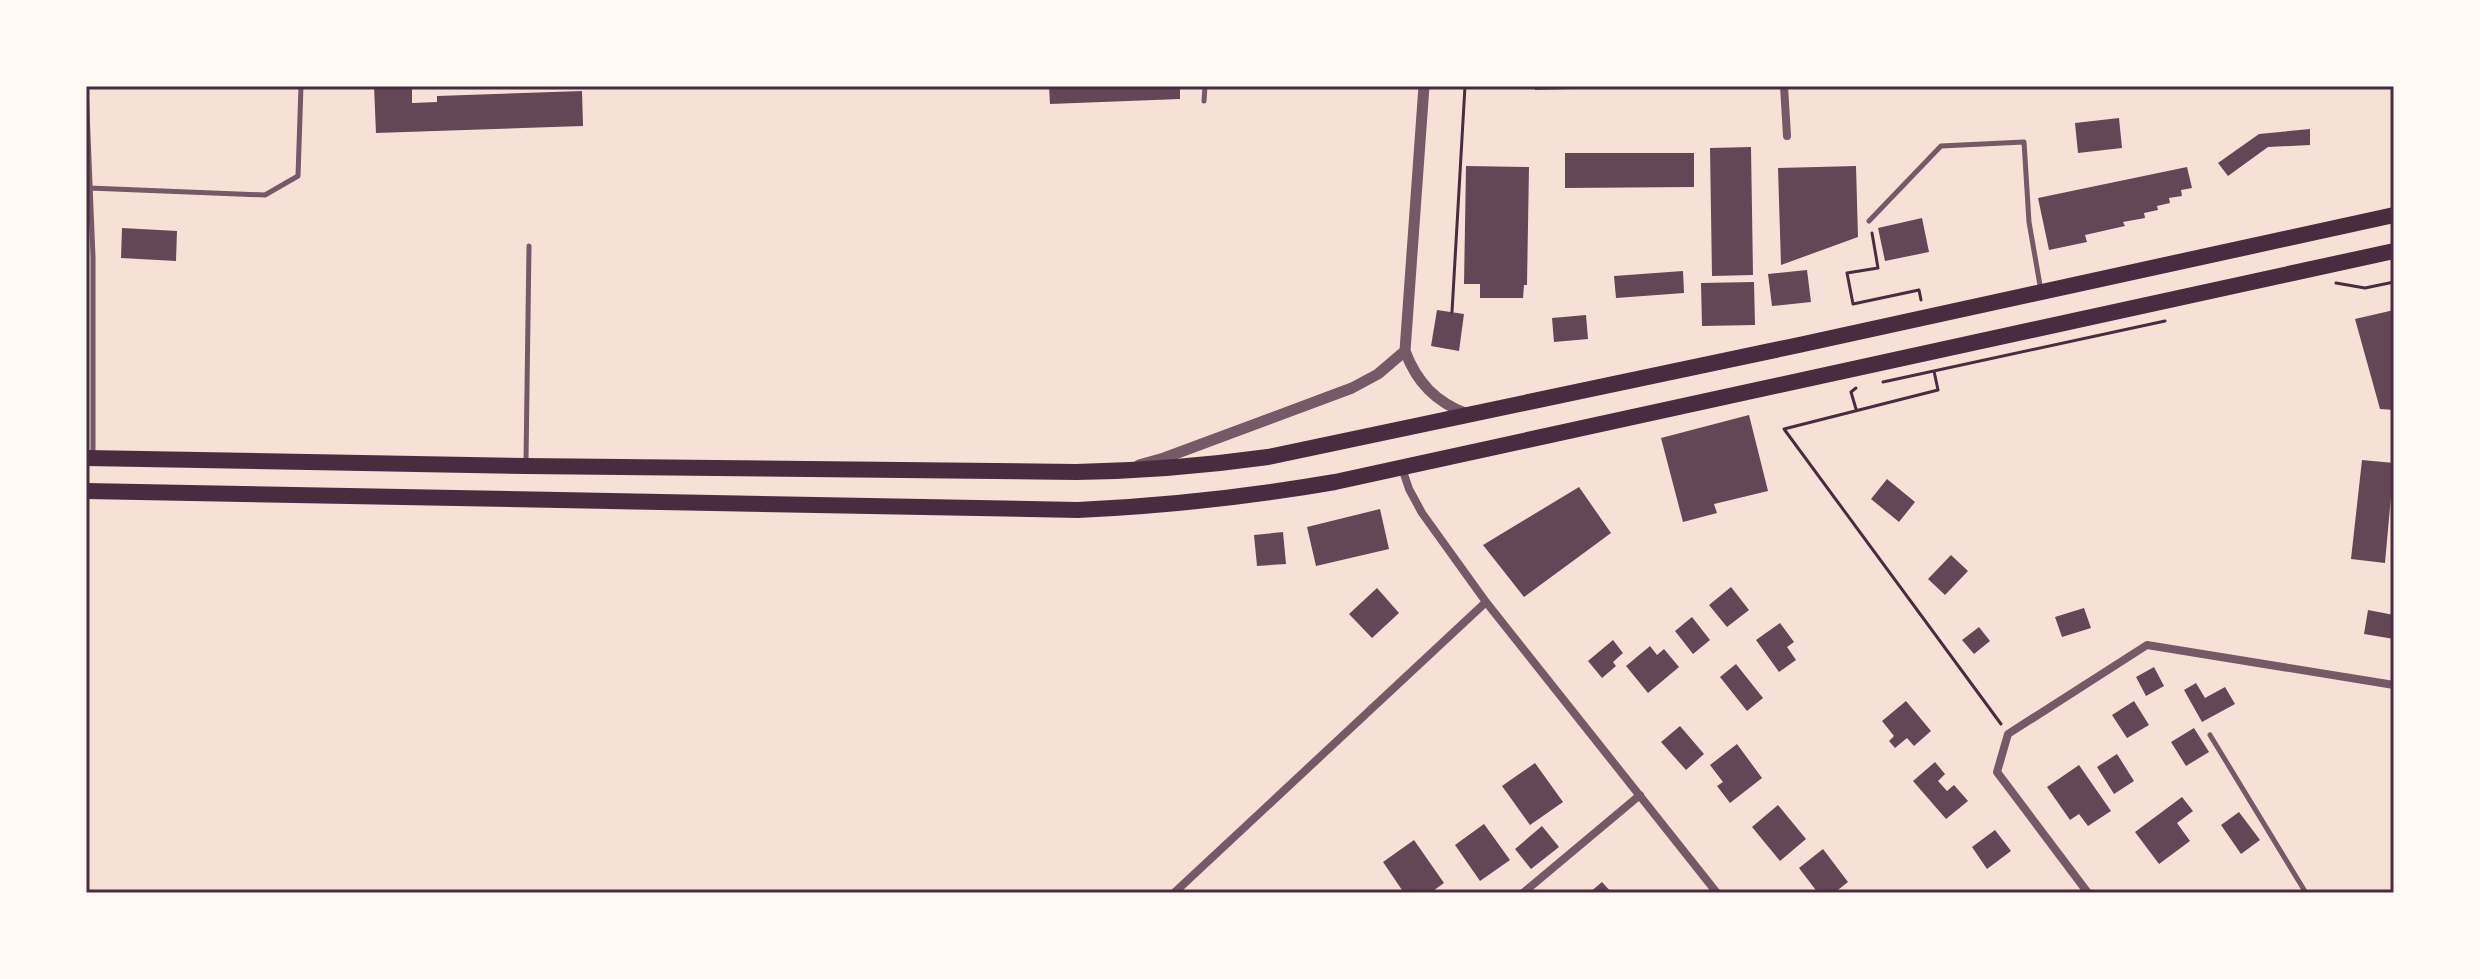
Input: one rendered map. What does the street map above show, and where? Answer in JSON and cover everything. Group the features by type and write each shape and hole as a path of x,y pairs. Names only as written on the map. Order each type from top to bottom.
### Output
{"highway":[{"path":"90,458 526,466 1113,471 1200,466 1268,457 2394,215"},
{"path":"86,491 1078,510 1163,507 1239,499 1402,468 2394,251"}],"street":[{"path":"1424,86 1405,351 1413,372 1430,394 1447,406 1467,414"},
{"path":"1784,86 1787,136"},
{"path":"1113,471 1164,458 1352,388 1378,374 1405,351"},
{"path":"1402,468 1422,513 1486,602 1717,893"},
{"path":"1174,893 1486,602"},
{"path":"2088,893 1997,772 2008,734 2147,645 2394,685"},
{"path":"1523,893 1640,795"}],"lane":[{"path":"86,86 93,257 90,458"},
{"path":"89,188 265,195 298,176 301,86"},
{"path":"1204,101 1205,86"},
{"path":"1869,221 1941,146 2024,142 2029,222 2041,292"},
{"path":"526,466 529,246"},
{"path":"2210,735 2306,893"}],"path":[{"path":"1452,312 1465,86"},
{"path":"1869,221 1878,268 1847,273 1853,304 1919,290"},
{"path":"2332,282 2365,288 2394,282"},
{"path":"1875,384 2167,320"},
{"path":"1856,409 1851,392 1861,387"},
{"path":"1938,390 1784,429 2008,734"}],"building":[{"path":"374,86 412,86 412,103 437,102 437,96 582,91 583,126 376,133"},
{"path":"1049,86 1180,86 1180,99 1050,104"},
{"path":"1535,86 1573,86 1573,89 1535,90"},
{"path":"2119,118 2122,148 2078,153 2075,123"},
{"path":"2310,129 2310,145 2268,147 2228,176 2218,163 2259,134"},
{"path":"1751,147 1753,275 1712,276 1710,148"},
{"path":"1565,153 1694,153 1694,187 1565,188"},
{"path":"1466,166 1529,167 1527,285 1524,285 1523,298 1480,298 1480,284 1464,284"},
{"path":"1856,166 1858,237 1781,265 1778,168"},
{"path":"2187,167 2192,188 2181,190 2182,196 2169,198 2170,203 2144,213 2145,218 2085,235 2087,242 2049,250 2038,198"},
{"path":"1922,218 1929,252 1885,261 1878,228"},
{"path":"122,228 177,231 176,261 121,258"},
{"path":"1807,270 1811,302 1772,306 1768,274"},
{"path":"1683,271 1684,293 1616,298 1614,276"},
{"path":"1754,282 1755,325 1702,326 1701,283"},
{"path":"1437,310 1464,314 1459,351 1431,346"},
{"path":"2394,310 2394,410 2380,409 2355,319"},
{"path":"1586,315 1588,339 1554,342 1552,318"},
{"path":"1749,415 1768,491 1714,504 1717,513 1683,522 1661,438"},
{"path":"2362,460 2394,463 2385,563 2351,559"},
{"path":"1887,479 1915,502 1899,522 1871,499"},
{"path":"1579,487 1611,533 1524,597 1483,545"},
{"path":"1380,509 1389,549 1316,566 1307,527"},
{"path":"1283,532 1286,564 1257,566 1254,535"},
{"path":"1951,555 1968,571 1945,595 1928,579"},
{"path":"1731,587 1749,610 1727,627 1709,605"},
{"path":"1377,588 1399,613 1372,638 1349,614"},
{"path":"2084,608 2091,628 2062,637 2055,617"},
{"path":"2368,610 2394,615 2394,639 2364,634"},
{"path":"1692,617 1710,640 1693,654 1675,631"},
{"path":"1780,623 1794,642 1787,647 1796,660 1779,672 1756,640"},
{"path":"1979,627 1990,641 1974,654 1962,640"},
{"path":"1613,640 1623,653 1613,662 1616,666 1602,678 1588,661"},
{"path":"1650,646 1657,655 1664,649 1679,667 1648,693 1626,666"},
{"path":"1736,664 1763,698 1747,711 1720,677"},
{"path":"2154,667 2164,686 2146,696 2136,677"},
{"path":"2196,683 2205,698 2225,687 2235,704 2202,722 2184,690"},
{"path":"1906,701 1931,731 1914,746 1907,738 1895,748 1889,741 1894,736 1882,721"},
{"path":"2134,701 2149,725 2127,738 2112,715"},
{"path":"1680,726 1704,754 1686,770 1661,742"},
{"path":"2194,728 2209,752 2186,766 2171,742"},
{"path":"1737,744 1762,778 1730,803 1717,786 1723,782 1710,765"},
{"path":"2117,754 2134,781 2114,794 2097,767"},
{"path":"1935,762 1945,774 1938,781 1947,791 1954,785 1968,801 1946,819 1913,781"},
{"path":"1535,763 1563,802 1530,825 1502,786"},
{"path":"2079,765 2111,811 2088,826 2079,814 2070,820 2047,787"},
{"path":"2182,797 2193,811 2177,823 2190,841 2159,864 2135,832"},
{"path":"1778,805 1806,839 1780,861 1752,827"},
{"path":"2239,812 2260,840 2241,854 2221,825"},
{"path":"1484,824 1510,860 1480,881 1455,845"},
{"path":"1542,826 1559,847 1531,869 1515,849"},
{"path":"1995,830 2011,851 1987,869 1972,847"},
{"path":"1414,840 1444,883 1430,893 1404,893 1383,862"},
{"path":"1823,849 1848,882 1834,893 1818,893 1799,868"},
{"path":"1602,882 1612,893 1589,893"}]}
